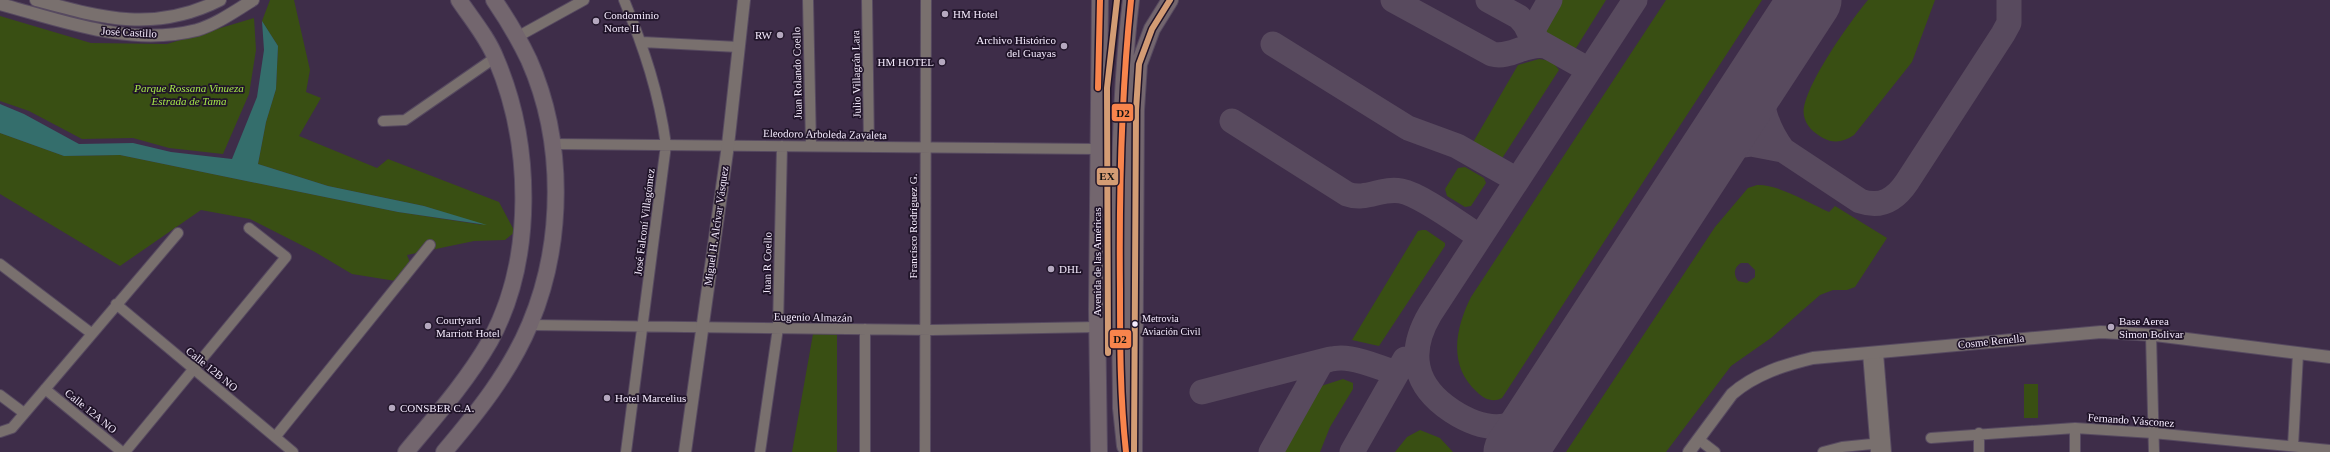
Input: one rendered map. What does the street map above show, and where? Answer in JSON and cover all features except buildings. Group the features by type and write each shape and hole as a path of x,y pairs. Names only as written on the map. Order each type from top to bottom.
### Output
{"main road":[{"path":"406,452 450,400 467,377 490,340 507,304 522,236 524,183 515,110 496,57 459,0"},
{"path":"444,452 494,390 530,325 538,302 551,246 556,193 552,144 543,99 530,62 517,37 494,0"},
{"name":"Avenida de las Américas","path":"1099,452 1096,327 1100,0"},
{"name":"Avenida de las Américas","path":"1098,72 1109,0"},
{"path":"1126,452 1121,408 1120,140 1123,79 1131,0"},
{"path":"1134,452 1136,110 1139,64 1143,41 1158,0"},
{"path":"1139,64 1152,29 1170,0"},
{"path":"1120,257 1136,210"},
{"path":"418,452 441,424 450,400"}],"street":[{"name":"José Castillo","path":"36,0 99,17 148,21 202,9 220,0"},
{"name":"José Castillo","path":"0,4 96,30 140,35 196,30 215,23 253,0"},
{"path":"517,37 584,0"},
{"name":"José Falconí Villagómez","path":"624,0 642,42 662,110 666,145 626,452"},
{"name":"Miguel H. Alcívar Vásquez","path":"685,452 728,145 744,0"},
{"name":"Juan Rolando Coello","path":"808,0 811,146"},
{"name":"Julio Villagrán Lara","path":"867,0 869,147"},
{"name":"Francísco Rodríguez G.","path":"925,452 926,0"},
{"path":"642,42 738,47"},
{"path":"383,121 405,120 496,57"},
{"name":"Eleodoro Arboleda Zavaleta","path":"552,144 1097,149"},
{"name":"Juan R Coello","path":"760,452 778,328 782,146"},
{"path":"124,452 194,371 286,257 249,228"},
{"path":"0,432 12,428 91,333 178,233"},
{"path":"276,436 430,245"},
{"path":"0,264 91,333"},
{"name":"Calle 12B NO","path":"116,304 194,371 276,436 293,452"},
{"name":"Eugenio Almazán","path":"530,325 925,330 1096,327"},
{"path":"865,329 865,452"},
{"name":"Cosme Renella","path":"1688,452 1732,394 1754,378 1794,363 1813,358 2094,333 2151,335 2298,354 2330,356"},
{"path":"2151,335 2154,452"},
{"path":"1823,452 1842,447 1881,448 1873,353"},
{"path":"2297,448 2298,354"},
{"name":"Calle 12A NO","path":"45,389 124,452"},
{"path":"0,395 24,413"},
{"path":"2075,428 2075,452"},
{"name":"Fernando Vásconez","path":"1930,438 1979,433 2075,428 2153,433 2330,450"},
{"path":"1979,433 1979,452"},
{"path":"1698,439 1715,452"}],"green space":[{"path":"270,0 294,0 310,70 306,92 321,98 299,136 377,168 388,159 499,202 515,232 505,240 474,241 407,255 413,270 408,283 352,274 315,252 250,219 201,210 120,266 0,194 0,133 64,156 120,155 398,212 483,225 424,206 328,186 258,164 266,122 276,89 278,46 262,21"},
{"path":"1557,0 1606,0 1571,56 1536,35"},
{"path":"1666,0 1762,0 1502,398 1492,400 1483,397 1468,382 1458,359 1458,334 1465,309 1471,297"},
{"path":"1868,0 1935,0 1912,62 1854,135 1843,141 1835,142 1827,140 1814,131 1805,120 1805,105 1810,90 1828,56"},
{"name":"Parque Rossana Vinueza Estrada de Tama","path":"0,16 91,43 167,44 254,18 256,50 249,94 223,154 169,148 133,138 82,139 29,111 0,101"},
{"path":"1539,59 1552,61 1559,70 1501,160 1472,144 1518,65"},
{"path":"1465,167 1484,178 1486,183 1471,206 1465,207 1447,196 1445,189 1458,168"},
{"path":"1757,185 1774,188 1784,191 1829,212 1835,206 1887,238 1855,287 1847,290 1833,290 1820,295 1771,338 1731,366 1666,452 1566,452 1715,227 1748,188","holes":["1741,263 1748,263 1755,270 1755,277 1747,283 1738,281 1735,276 1736,269"]},
{"path":"1426,230 1445,243 1445,246 1379,346 1352,340 1418,231"},
{"path":"837,333 837,452 792,452 813,334"},
{"path":"1343,379 1353,383 1353,389 1330,427 1320,452 1282,452 1321,386"},
{"path":"2024,384 2038,384 2038,418 2024,418"},
{"path":"1420,430 1440,438 1453,452 1395,452 1407,437"}],"shaded area":[{"path":"262,21 278,46 276,89 266,122 258,164 328,186 424,206 487,225 398,212 120,155 64,156 0,133 0,104 24,114 79,144 133,143 171,152 232,159 257,97 264,50"}],"taxiway":[{"path":"1393,0 1492,54 1505,54 1531,46 1545,46"},
{"path":"1488,0 1519,17 1525,24 1532,38 1589,70"},
{"path":"1535,40 1534,28 1550,0"},
{"path":"1552,395 1529,416 1505,426 1493,427 1467,419 1452,411 1429,391 1422,380 1418,368 1418,342 1430,314 1635,0"},
{"path":"1712,149 1751,144 1783,150 1860,201 1875,204 1887,201 1898,194 1907,182 2003,34 2009,23 2009,0"},
{"path":"1273,44 1408,128 1457,146 1517,180"},
{"path":"1759,78 1765,116 1772,133 1783,150"},
{"path":"1232,121 1347,194 1361,196 1394,190 1401,191 1420,198 1480,237"},
{"path":"1271,452 1321,363 1330,359 1339,358 1359,360 1397,373"},
{"path":"1202,392 1330,359"},
{"path":"1352,452 1405,359"}],"runway":[{"path":"1515,452 1810,0"}],"transit line":[{"name":"D2","path":"1098,88 1100,0"},
{"name":"EX","path":"1108,353 1107,88 1117,0"},
{"name":"D2","path":"1126,452 1121,370 1120,216 1121,144 1131,0"},
{"name":"EX","path":"1134,452 1136,110 1139,64 1152,29 1170,0"}],"place":[{"name":"HM Hotel","path":"945,14"},
{"name":"Condominio Norte II","path":"596,21"},
{"name":"RW","path":"780,35"},
{"name":"Archivo Histórico del Guayas","path":"1064,46"},
{"name":"HM HOTEL","path":"942,62"},
{"name":"DHL","path":"1051,269"},
{"name":"Metrovia Aviación Civil","path":"1135,324"},
{"name":"Courtyard Marriott Hotel","path":"428,326"},
{"name":"Base Aerea Simon Bolivar","path":"2111,327"},
{"name":"Hotel Marcelius","path":"607,398"},
{"name":"CONSBER C.A.","path":"392,408"}]}
